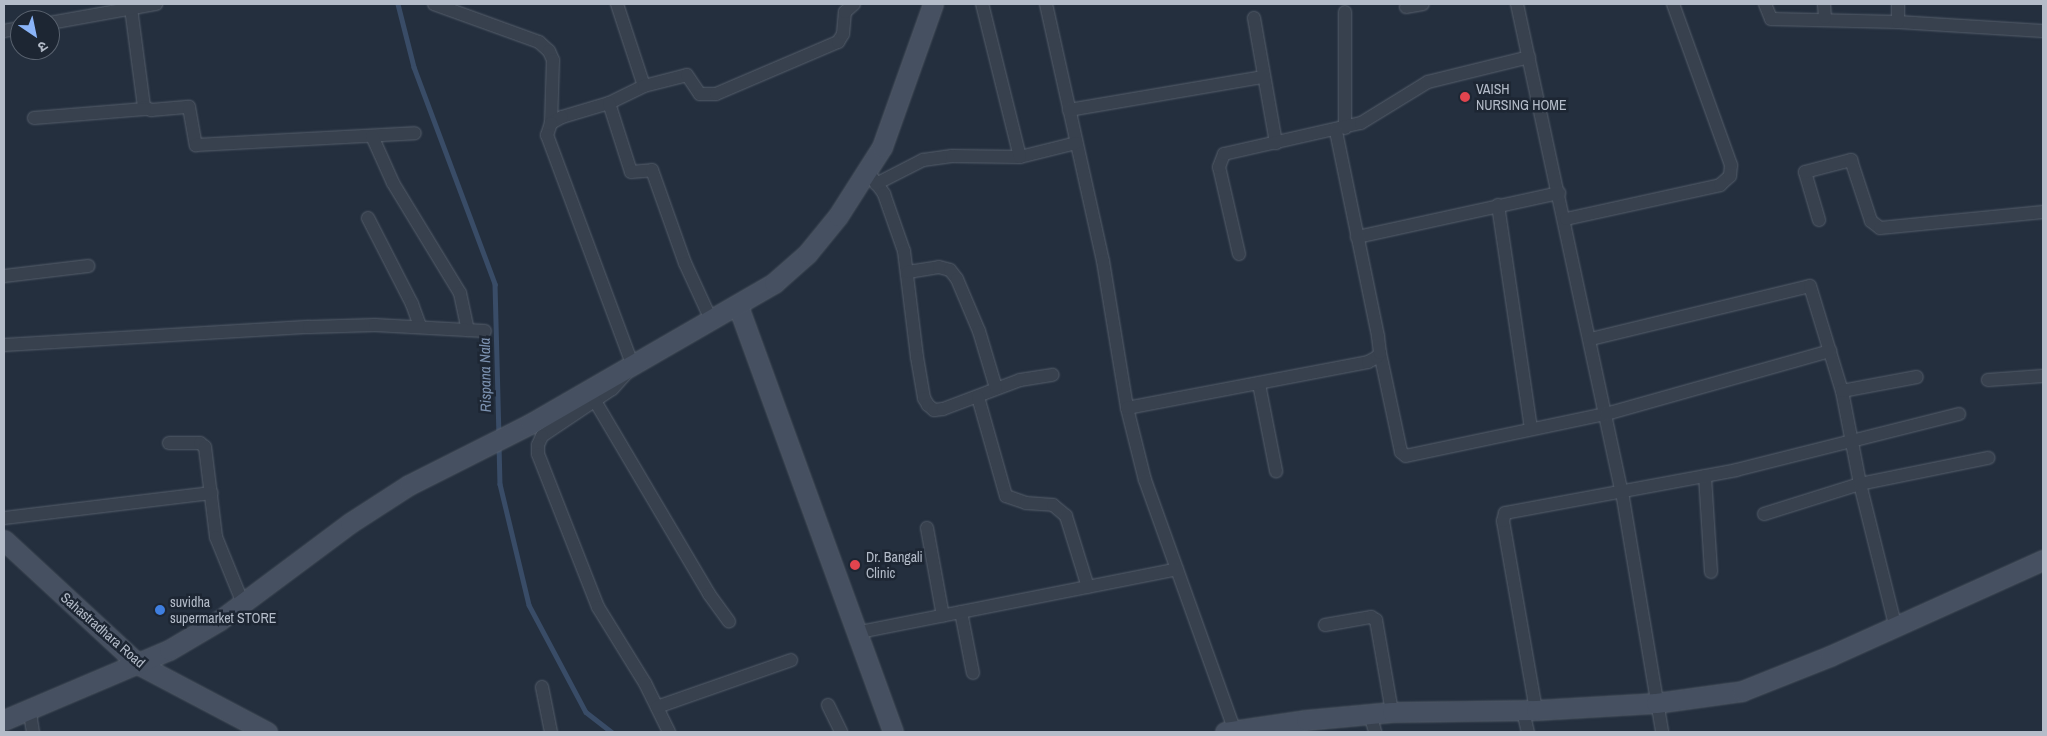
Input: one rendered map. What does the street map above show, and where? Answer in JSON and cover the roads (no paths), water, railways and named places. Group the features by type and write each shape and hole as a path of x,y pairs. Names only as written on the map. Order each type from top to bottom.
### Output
{"street":[{"path":"60,21 156,4"},
{"path":"434,4 539,42 550,51 553,60 551,124 546,135 549,147 633,366"},
{"path":"617,4 644,86"},
{"path":"551,124 609,103 644,86 687,75 700,94 716,94 838,42 843,34 844,12 854,4"},
{"path":"4,720 29,707 138,664 220,620 242,601 409,485 479,452 530,424 712,322 774,283 807,254 871,176 933,4"},
{"path":"982,4 1020,157"},
{"path":"1046,4 1103,261 1127,408 1146,480 1232,732 1306,720 1392,712 1530,710 1656,703 1742,691 1830,656 1895,624 2043,560"},
{"path":"1406,7 1423,4"},
{"path":"1517,4 1566,220 1622,492 1662,732"},
{"path":"1566,220 1720,185 1730,176 1731,165 1673,4"},
{"path":"1765,4 1771,19 1825,18 2043,31"},
{"path":"1824,4 1825,18"},
{"path":"1898,4 1898,22"},
{"path":"131,8 145,109"},
{"path":"1345,12 1341,129 1356,237 1404,456 1531,428 1606,414 1830,352"},
{"path":"1254,18 1276,143"},
{"path":"1239,254 1219,159 1230,152 1341,129 1361,123 1428,82 1529,57"},
{"path":"1069,110 1263,77"},
{"path":"609,103 631,172 652,170 685,263 712,322"},
{"path":"34,118 189,107 193,142 198,145 415,133"},
{"path":"372,136 393,183 460,293 468,330"},
{"path":"871,176 923,160 952,156 1020,157 1076,143"},
{"path":"1819,220 1805,172 1851,160 1871,221 1880,228 2043,212"},
{"path":"871,176 895,222 908,272 924,398 934,410 978,397 996,388 1020,380 1053,375"},
{"path":"1356,237 1498,205 1559,194"},
{"path":"1498,205 1531,428"},
{"path":"368,218 412,304 420,326"},
{"path":"4,276 88,266"},
{"path":"908,272 940,267 950,270 957,279 979,331 996,388"},
{"path":"1591,339 1810,286 1842,391 1860,484 1895,624"},
{"path":"738,306 854,633 893,732"},
{"path":"4,345 309,327 420,326 485,330"},
{"path":"1127,408 1368,362 1380,353"},
{"path":"633,366 622,382 542,436 538,445 538,454 598,607 657,707 669,732"},
{"path":"1988,380 2043,376"},
{"path":"1842,391 1917,377"},
{"path":"1259,384 1276,471"},
{"path":"978,397 1006,496 1026,503 1053,505 1066,516 1088,587"},
{"path":"595,401 728,622"},
{"path":"1528,732 1530,710 1503,521 1504,513 1705,476 1958,414"},
{"path":"169,444 202,444 211,493 216,537 242,601"},
{"path":"1764,514 1860,484 1988,458"},
{"path":"1705,476 1712,572"},
{"path":"4,518 211,493"},
{"path":"926,528 944,616"},
{"name":"Sahastradhara Road","path":"4,540 138,664 268,732"},
{"path":"854,633 1177,569"},
{"path":"961,612 974,673"},
{"path":"1325,625 1370,616 1376,620 1392,712"},
{"path":"657,707 791,660"},
{"path":"542,687 551,732"},
{"path":"828,705 841,732"},
{"path":"29,707 33,732"},
{"path":"1370,714 1375,732"}],"waterway":[{"name":"Rispana Nala","path":"398,4 414,67 495,284 499,434"},
{"name":"Rispana Nala","path":"499,444 500,484 529,605 586,712 612,732"}],"place":[{"name":"VAISH NURSING HOME","path":"1465,97"},
{"name":"Dr. Bangali Clinic","path":"855,565"},
{"name":"suvidha supermarket STORE","path":"160,610"}]}
